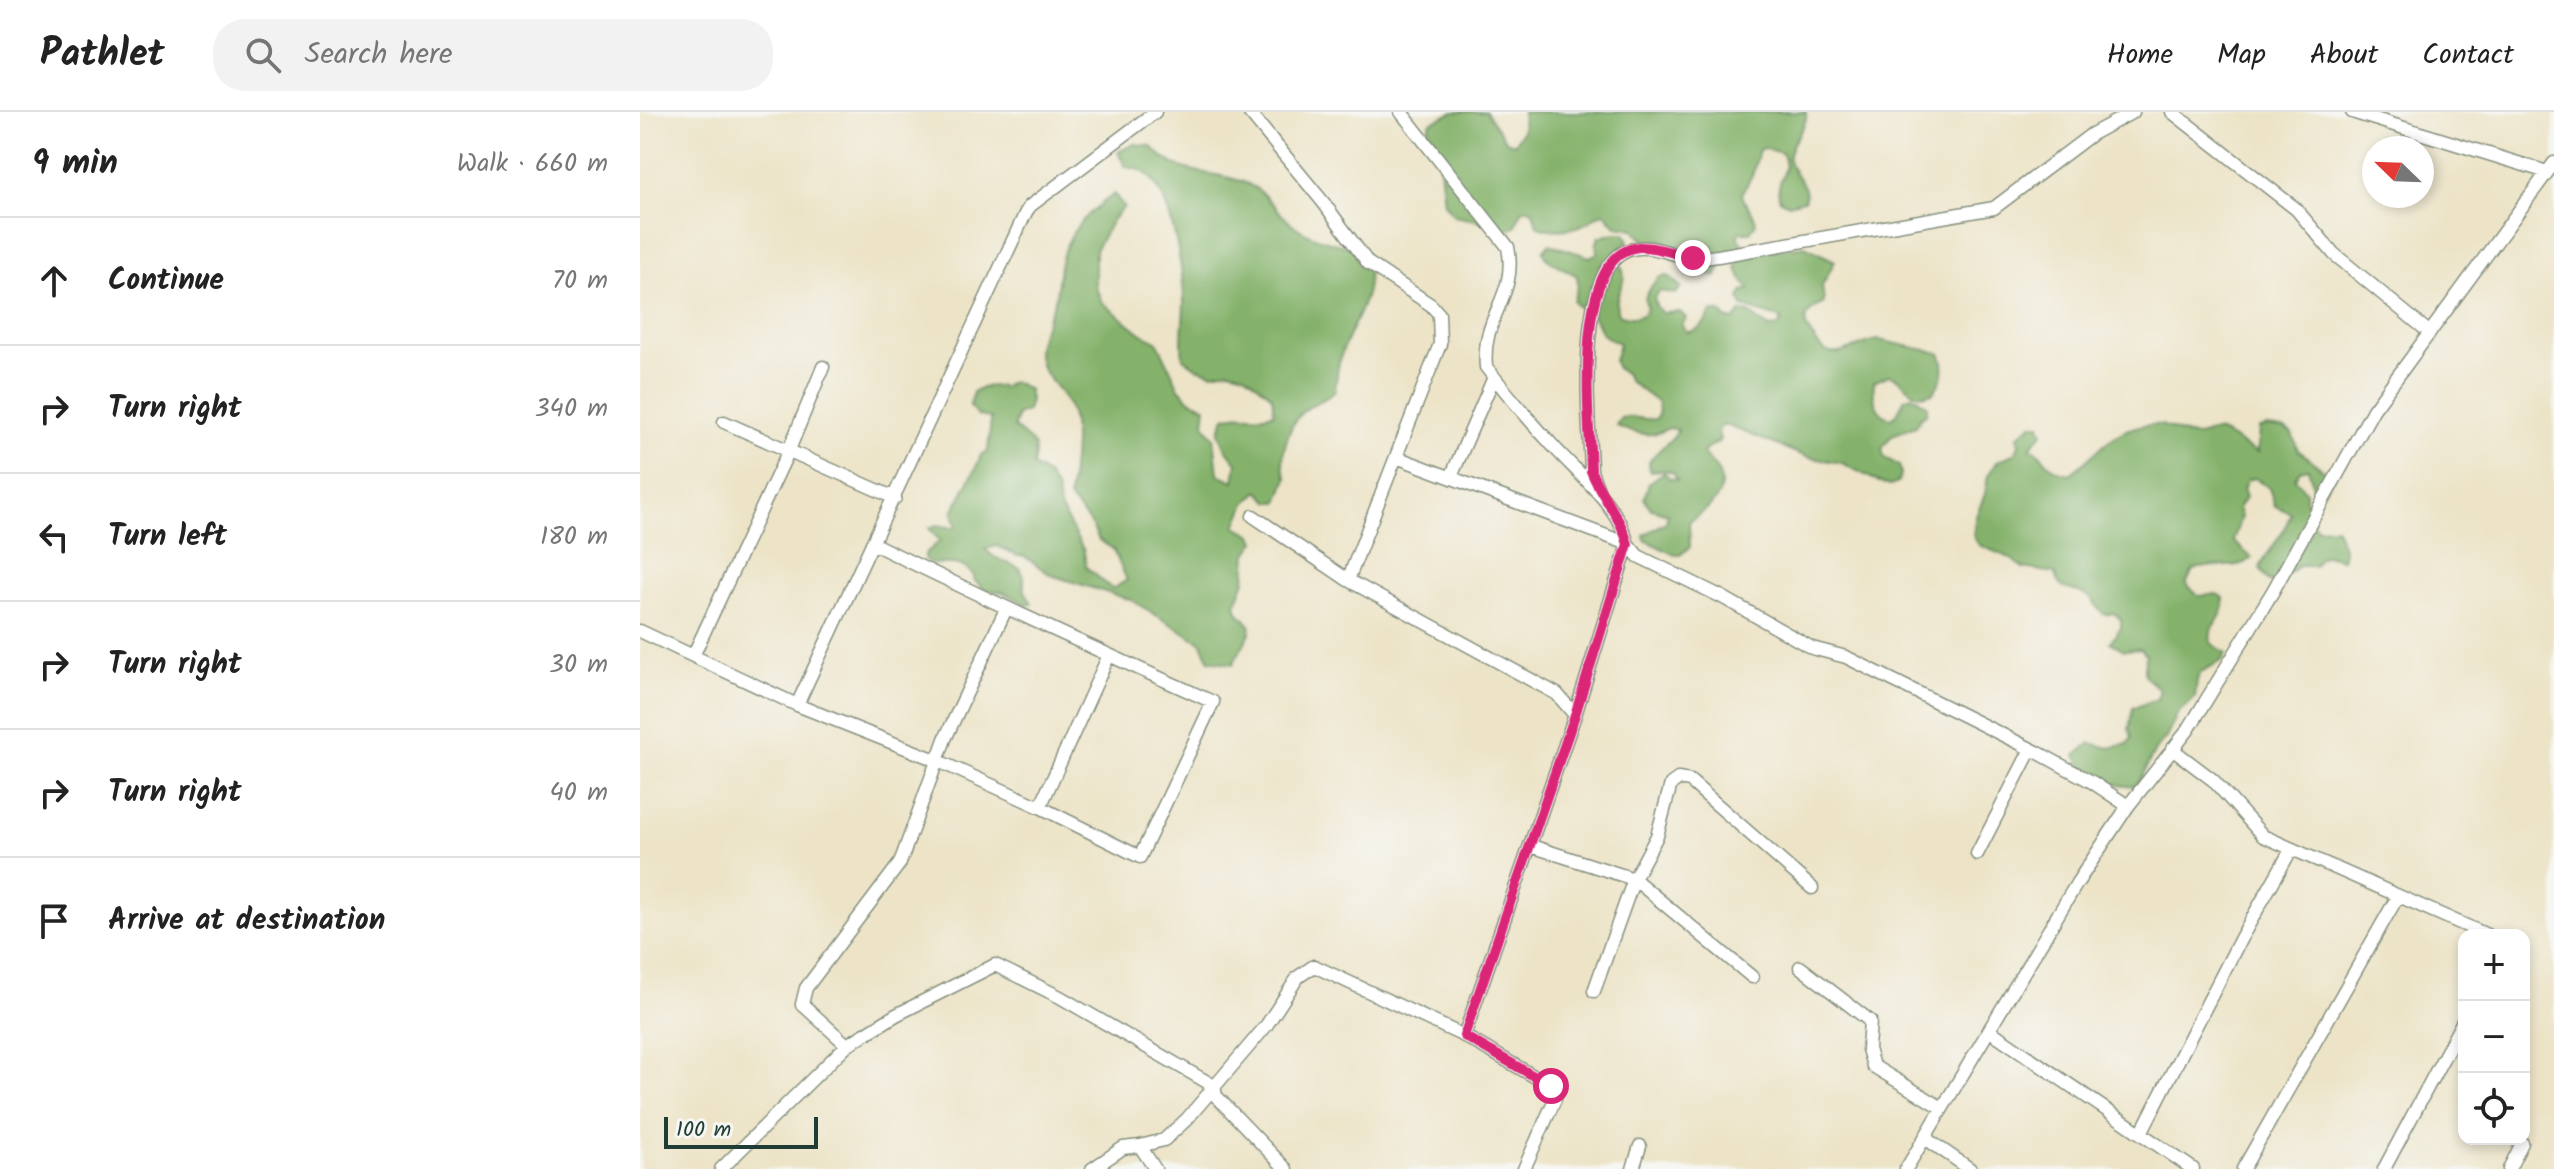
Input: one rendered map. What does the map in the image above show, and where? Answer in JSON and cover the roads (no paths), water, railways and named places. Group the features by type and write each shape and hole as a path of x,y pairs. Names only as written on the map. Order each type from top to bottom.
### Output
{"street":[{"path":"797,705 1030,206 1155,112"},
{"path":"1249,112 1323,202 1368,263 1431,305 1439,314 1440,344 1348,580"},
{"path":"1401,112 1508,247 1509,283 1492,318 1485,344 1486,367 1555,449 1599,493 1624,527 1628,544 1638,556 1722,597 1812,648 1846,657 2031,749 2092,782 2128,806"},
{"path":"1599,493 1591,471 1590,315 1599,281 1615,259 1638,247 1693,258 1718,256 1985,211 2042,174 2092,134 2133,112"},
{"path":"2172,112 2296,209 2334,254 2430,333"},
{"path":"1906,1169 2077,883 2128,806 2188,730 2273,591 2373,410 2550,168 2352,112"},
{"path":"693,656 789,450 823,367"},
{"path":"1451,477 1494,377"},
{"path":"724,422 895,498"},
{"path":"1396,457 1628,544"},
{"path":"1253,516 1348,580 1557,694 1575,715"},
{"path":"640,631 797,705 936,760 1040,807 1140,857 1213,702 1006,609 872,543"},
{"path":"1464,1036 1575,715 1628,544"},
{"path":"847,1045 802,1004 801,998 900,863 936,760 1006,609"},
{"path":"1040,807 1109,655"},
{"path":"1977,854 2031,749"},
{"path":"2172,749 2213,780 2263,836 2473,929"},
{"path":"1594,991 1634,879 1657,836 1671,784 1685,778 1812,888"},
{"path":"1531,846 1634,879 1752,977"},
{"path":"2141,1133 2241,938 2291,850"},
{"path":"2243,1169 2398,896"},
{"path":"721,1169 847,1045 896,1015 995,965 1060,997 1214,1086 1216,1096 1286,1169"},
{"path":"1092,1169 1123,1148 1164,1140 1187,1119 1266,1026 1298,977 1314,966 1464,1036 1551,1086 1556,1091 1555,1099 1524,1169"},
{"path":"1800,967 1870,1021 1868,1049 1873,1066 1942,1108"},
{"path":"1989,1030 2193,1169"},
{"path":"2384,1169 2458,1030"},
{"path":"1925,1138 1970,1169"},
{"path":"1156,1169 1164,1140"},
{"path":"2509,1169 2521,1145"},
{"path":"1140,1146 1156,1169"},
{"path":"1633,1169 1640,1146"}]}
